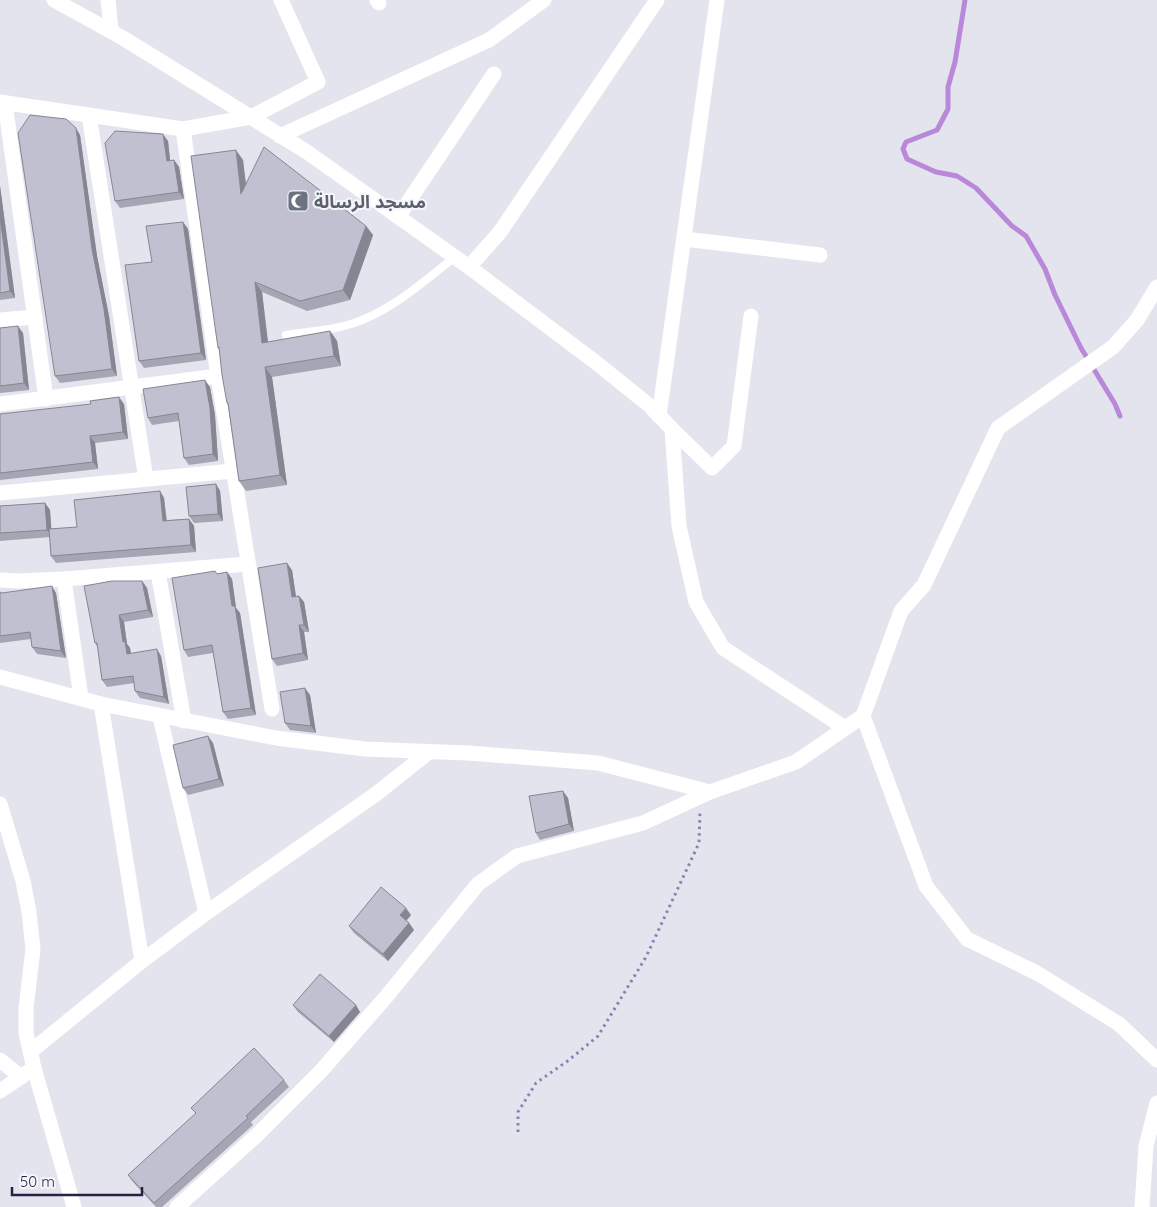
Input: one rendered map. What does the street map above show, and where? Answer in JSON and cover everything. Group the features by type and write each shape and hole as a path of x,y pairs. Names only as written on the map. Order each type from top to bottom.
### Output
{"street":[{"path":"54,0 111,30 307,152 455,257 594,361 650,406 712,468 734,446 751,316"},
{"path":"108,0 111,30"},
{"path":"46,399 3,102 183,129 250,116 318,82 281,0"},
{"path":"469,268 500,232 657,0"},
{"path":"660,416 717,0"},
{"path":"280,136 489,40 534,3"},
{"path":"398,217 494,74"},
{"path":"89,115 146,480"},
{"path":"183,129 218,376 272,709"},
{"path":"684,239 820,255"},
{"path":"177,1207 257,1135 321,1071 386,997 478,884 517,856 643,823 705,795 796,762 862,716 901,612 924,585 998,428 1112,347 1137,320 1157,287"},
{"path":"0,320 35,317"},
{"path":"0,404 218,376"},
{"path":"672,429 679,526 696,602 724,648 845,728"},
{"path":"0,493 233,471"},
{"path":"0,580 64,579 248,564"},
{"path":"158,572 184,721"},
{"path":"64,579 81,698"},
{"path":"0,677 101,704 160,717 276,738 365,749 468,753 598,763 705,795"},
{"path":"101,704 142,960"},
{"path":"862,716 926,886 967,939 1037,973 1118,1024 1157,1060"},
{"path":"160,717 206,913"},
{"path":"30,1052 142,960 376,794 429,752"},
{"path":"0,804 4,833 23,881 33,949 26,1008 26,1033 30,1052 28,1072 74,1207"},
{"path":"0,1060 28,1072"},
{"path":"0,1091 28,1072"},
{"path":"1142,1207 1146,1146 1157,1103"}],"lane":[{"path":"286,335 361,321 391,306 455,257"}],"path":[{"path":"518,1132 518,1112 536,1083 569,1060 598,1036 646,957 699,843 705,795"}],"building":[{"path":"30,115 66,119 76,128 92,249 104,309 112,369 55,376 18,133"},
{"path":"115,131 163,134 167,161 174,160 179,192 115,201 105,143"},
{"path":"264,147 366,226 343,290 300,301 255,282 262,343 330,331 334,356 265,367 280,475 239,481 191,156 236,150 241,194"},
{"path":"0,217 10,291 0,293"},
{"path":"183,222 201,353 139,361 125,265 152,262 146,226"},
{"path":"18,326 24,383 0,386 0,328"},
{"path":"205,380 210,408 213,454 184,458 178,413 148,418 143,389"},
{"path":"119,397 123,432 90,436 93,462 0,473 0,414 91,404 90,401"},
{"path":"216,484 218,514 189,516 186,487"},
{"path":"160,491 163,521 189,519 191,545 51,556 49,529 77,527 74,500"},
{"path":"45,503 47,530 0,533 0,506"},
{"path":"287,563 292,597 299,596 304,625 299,625 303,653 272,659 258,568"},
{"path":"215,571 217,574 227,572 232,606 235,606 251,708 223,712 212,645 184,650 172,578"},
{"path":"112,581 142,581 148,610 119,615 123,642 125,641 127,654 157,649 164,697 135,691 133,676 102,680 97,643 95,643 84,586"},
{"path":"52,586 61,651 32,647 30,632 0,636 0,592"},
{"path":"305,688 311,726 285,723 280,692"},
{"path":"208,736 219,779 183,788 173,745"},
{"path":"563,791 569,824 536,833 529,796"},
{"path":"381,887 406,908 400,915 409,923 383,954 349,926"},
{"path":"320,974 356,1005 329,1036 293,1005"},
{"path":"254,1048 284,1080 246,1116 248,1118 154,1203 128,1175 196,1113 191,1108"}],"waterway":[{"path":"965,0 955,62 948,87 948,109 937,130 906,142 903,149 907,159 936,172 957,176 976,188 1012,226 1026,236 1045,269 1055,295 1081,348 1115,404 1120,416"}],"place":[{"name":"مسجد الرسالة","path":"298,201"}]}
